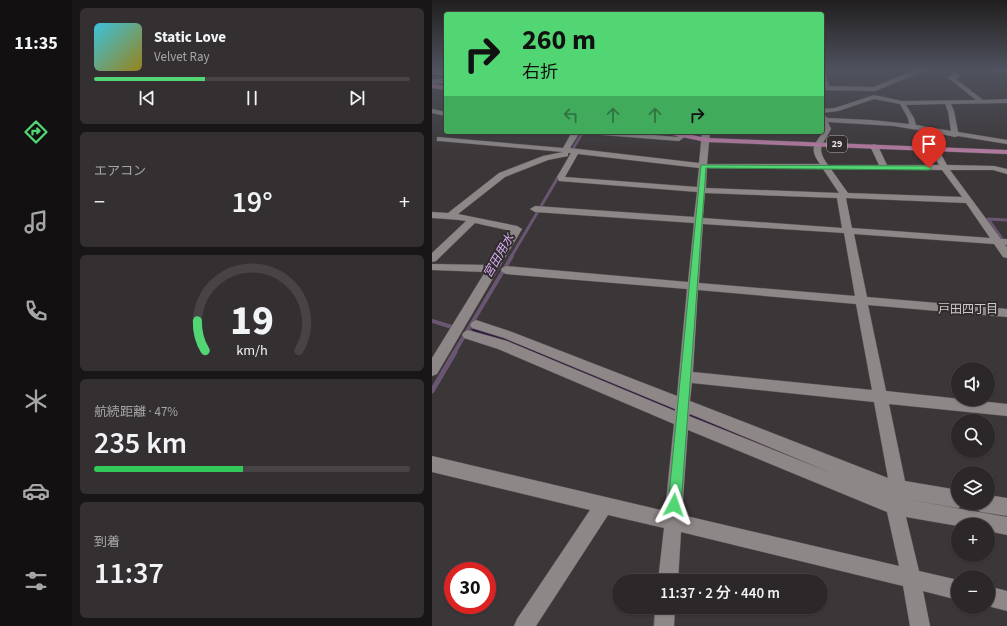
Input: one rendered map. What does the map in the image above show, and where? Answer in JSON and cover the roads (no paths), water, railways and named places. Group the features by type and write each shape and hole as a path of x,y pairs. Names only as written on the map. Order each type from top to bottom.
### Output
{"main road":[{"name":"29","path":"678,134 818,144 1007,152"}],"street":[{"path":"824,111 836,110 870,98"},
{"path":"880,98 902,103 978,102 980,100 1007,101"},
{"path":"946,102 951,111 955,135"},
{"path":"902,103 911,118 913,127"},
{"path":"432,111 444,114"},
{"path":"824,119 871,122 913,127 955,135 1007,142"},
{"path":"824,121 828,129 825,136 816,148 817,155 843,195 848,230 880,397 920,626"},
{"path":"933,131 934,149 944,168 1003,242 1007,255"},
{"path":"432,145 446,134"},
{"path":"575,134 571,151 561,176 562,179 701,190 969,200"},
{"path":"620,134 679,138 683,135"},
{"path":"669,574 706,136"},
{"path":"440,139 571,151 703,166 994,168 1007,172"},
{"path":"874,146 884,168"},
{"path":"432,215 447,217 502,175 546,158 567,154 571,151"},
{"path":"538,209 1003,242"},
{"path":"433,366 494,269 517,229 451,215"},
{"path":"432,259 473,220"},
{"path":"432,267 494,269"},
{"path":"506,270 1007,313"},
{"path":"472,330 502,345 682,413 888,487 897,497 1007,526"},
{"path":"686,377 1007,410"},
{"path":"432,464 673,520 951,588"},
{"path":"897,497 951,499"},
{"path":"524,626 604,505"},
{"path":"995,505 1007,507"},
{"path":"995,598 1007,601"},
{"path":"664,626 665,614"}],"waterway":[{"name":"宮田用水","path":"571,152 582,134"},
{"name":"宮田用水","path":"556,180 560,174"},
{"name":"宮田用水","path":"511,257 557,179"},
{"path":"1003,240 988,219 1007,220"},
{"name":"宮田用水","path":"454,353 512,256"},
{"path":"432,321 452,327"},
{"name":"宮田用水","path":"432,391 455,352"}],"district":[{"name":"戸田四丁目","path":"968,309"}]}
